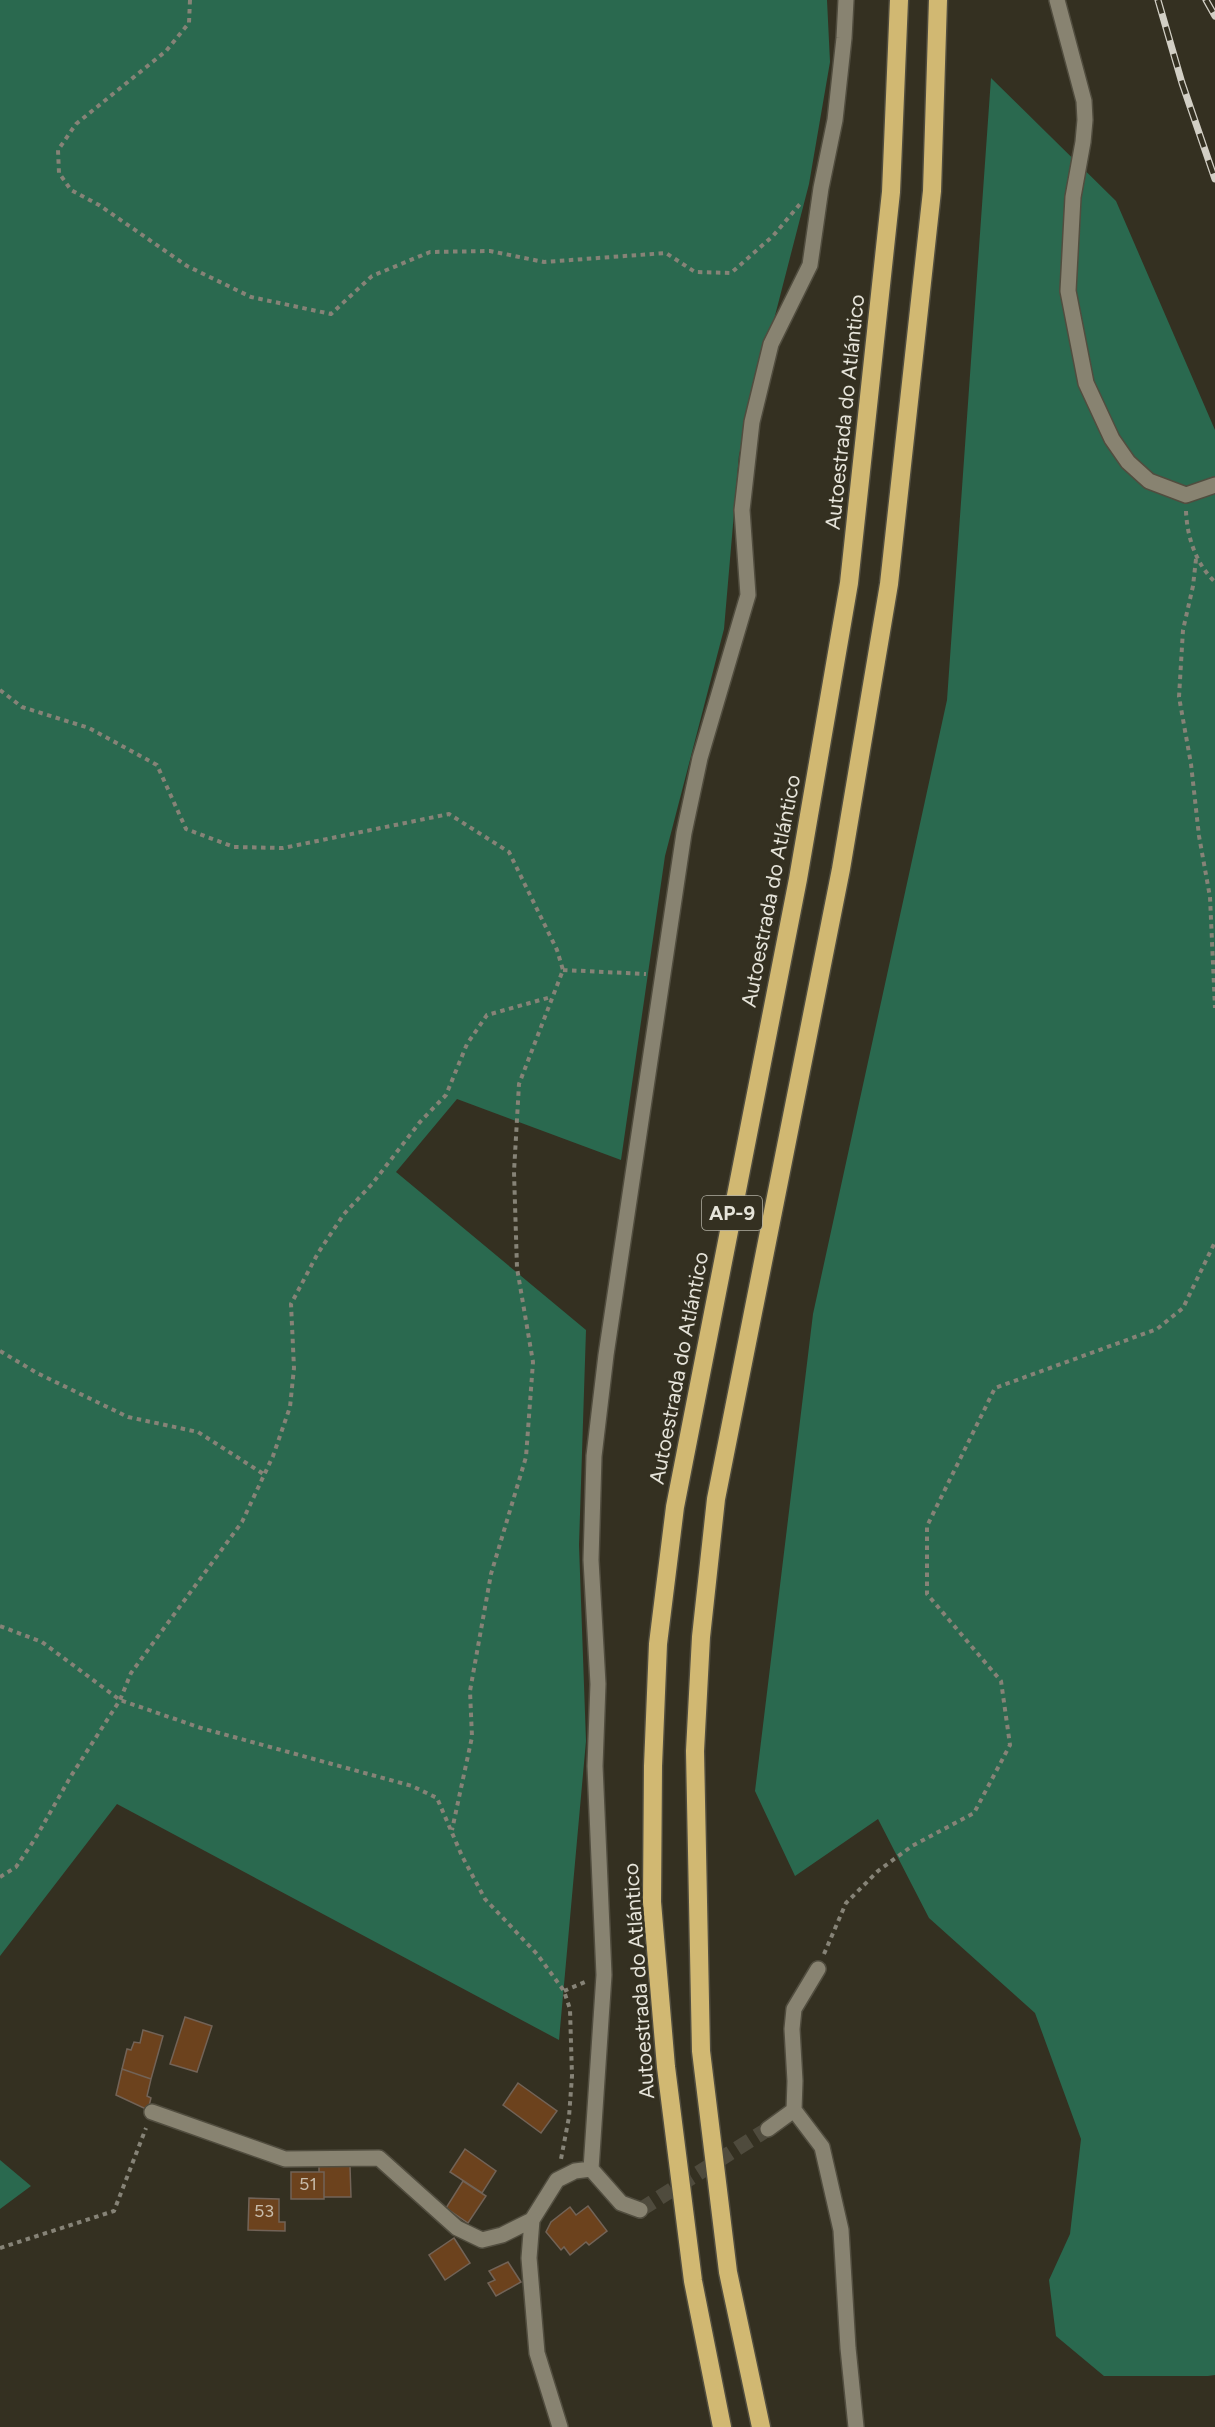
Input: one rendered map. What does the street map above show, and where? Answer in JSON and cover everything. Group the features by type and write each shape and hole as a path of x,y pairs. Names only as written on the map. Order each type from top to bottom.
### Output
{"highway":[{"name":"Autoestrada do Atlántico","path":"722,2427 693,2281 666,2067 652,1902 653,1766 658,1644 675,1507 798,879 849,582 891,192 899,0"},
{"name":"AP-9","path":"761,2427 728,2272 701,2051 695,1751 701,1637 716,1499 790,1116 841,868 889,584 932,190 938,0"}],"street":[{"path":"640,2210 621,2203 591,2169 604,1975 595,1766 598,1684 591,1560 594,1456 606,1355 684,833 700,758 748,595 742,510 752,422 771,344 810,265 821,188 835,120 846,0"},
{"path":"1057,0 1084,101 1083,142 1073,197 1068,291 1086,383 1112,439 1128,462 1149,482 1186,495 1215,485"},
{"path":"818,1969 794,2009 792,2029 794,2110 822,2147 841,2230 848,2348 856,2427"},
{"path":"768,2129 794,2110"},
{"path":"152,2112 285,2159 379,2158 457,2228 482,2240 502,2235 532,2220"},
{"path":"560,2427 537,2353 529,2258 532,2220 557,2180 575,2171 591,2169"}],"path":[{"path":"190,0 189,23 166,51 76,124 58,150 59,173 71,190 99,205 187,266 251,297 331,314 372,276 430,252 490,251 544,262 666,253 695,272 731,273 773,236 803,200 821,188"},
{"path":"1186,495 1189,533 1197,559 1215,582"},
{"path":"1197,559 1183,630 1179,697 1210,897 1215,1008"},
{"path":"0,690 22,707 89,728 157,765 186,829 234,847 284,848 449,814 509,852 557,950 563,970 519,1084 514,1172 517,1268 533,1362 526,1457 491,1574 470,1691 472,1737 452,1830"},
{"path":"563,970 662,975"},
{"path":"0,1877 16,1867 120,1700 131,1673 242,1522 265,1475 290,1407 294,1368 291,1304 318,1253 344,1215 372,1184 420,1122 446,1095 468,1044 487,1015 551,997"},
{"path":"818,1969 846,1903 878,1871 912,1846 974,1814 1010,1745 1001,1681 927,1594 927,1527 995,1388 1156,1329 1183,1308 1215,1242"},
{"path":"0,1351 37,1373 128,1417 198,1432 265,1475"},
{"path":"0,1626 42,1642 120,1700 201,1728 412,1786 437,1798 462,1856 485,1899 537,1954 564,1991 570,2008 572,2076 569,2117 557,2180"},
{"path":"0,2248 114,2211 152,2112"}],"green space":[{"path":"0,0 827,0 830,62 809,184 739,455 724,629 665,856 621,1160 457,1099 396,1172 586,1330 579,1545 586,1741 559,2040 117,1804 0,1956"},
{"path":"991,78 1116,201 1215,430 1215,2375 1208,2376 1104,2376 1056,2336 1049,2280 1070,2234 1081,2139 1035,2013 929,1918 878,1819 795,1876 755,1791 813,1314 947,700"},
{"path":"0,2160 31,2186 0,2209"}],"building":[{"path":"185,2017 212,2026 197,2072 170,2064"},
{"path":"143,2030 163,2036 151,2079 122,2069 127,2049 131,2050 134,2042 140,2043"},
{"path":"122,2069 151,2079 147,2096 151,2098 148,2110 116,2095"},
{"path":"518,2083 557,2111 541,2133 503,2105"},
{"path":"465,2149 496,2171 482,2193 450,2172"},
{"path":"319,2165 350,2166 351,2197 324,2197 324,2172 319,2172"},
{"path":"291,2172 324,2172 324,2199 291,2199"},
{"path":"463,2181 486,2196 468,2223 446,2208"},
{"path":"249,2198 279,2199 279,2222 285,2222 285,2231 248,2230"},
{"path":"588,2206 607,2231 589,2245 586,2242 570,2255 564,2247 561,2250 546,2232 551,2222 570,2207 576,2215"},
{"path":"454,2238 470,2263 445,2280 429,2255"},
{"path":"508,2262 521,2282 496,2296 488,2283 495,2280 489,2271"}],"tunnel":[{"path":"640,2210 768,2129"}],"railway":[{"path":"1158,0 1182,83 1215,179"},
{"path":"1206,0 1215,16"}]}
